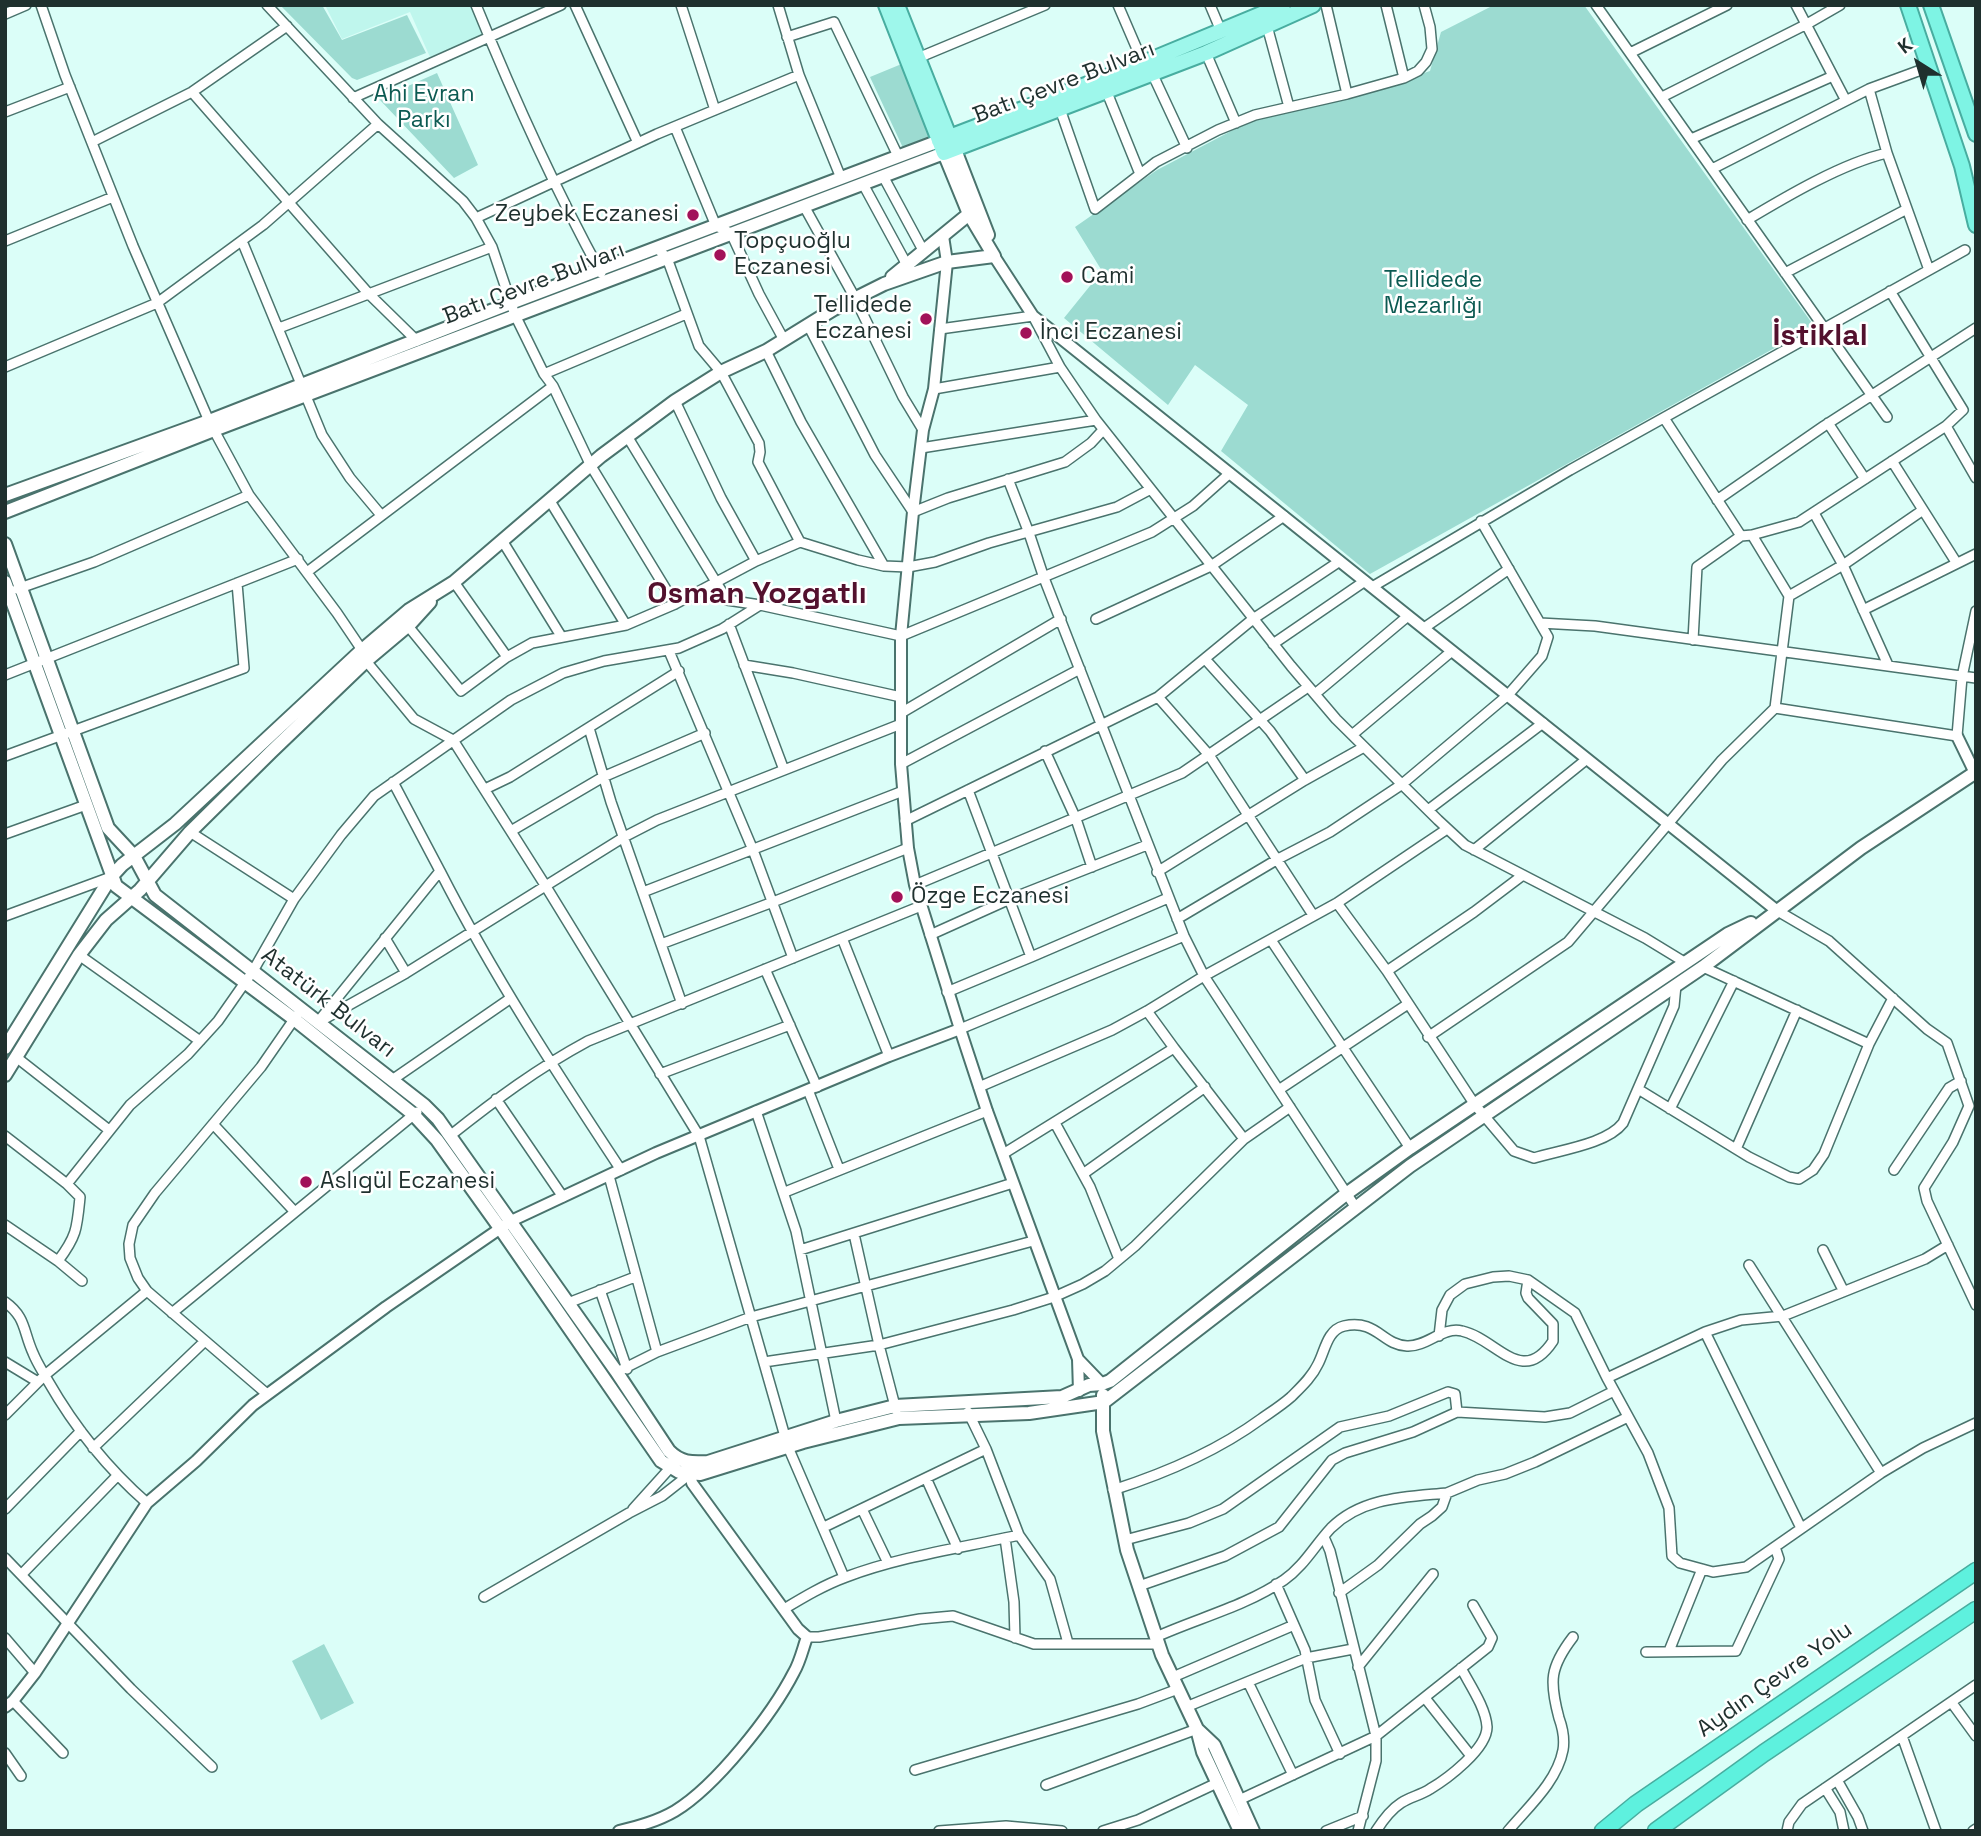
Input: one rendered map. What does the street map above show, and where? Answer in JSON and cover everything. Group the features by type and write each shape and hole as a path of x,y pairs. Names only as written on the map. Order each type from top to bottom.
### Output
{"highway":[{"path":"1908,5 1962,166 1975,221"},
{"path":"1931,5 1976,134"},
{"name":"Aydın Çevre Yolu","path":"1603,1831 1647,1796 1976,1570"},
{"path":"1656,1831 1764,1753 1976,1610"}],"main road":[{"path":"5,1076 79,955 106,919 140,890 190,832 409,610 454,582 627,436 675,401 884,284 947,262 994,256 913,60 886,5"},
{"path":"897,5 913,60"},
{"name":"Batı Çevre Bulvarı","path":"5,495 303,391 602,275 657,248 898,156 947,146 1060,109 1106,90 1221,31 1283,5"},
{"name":"Batı Çevre Bulvarı","path":"602,275 667,258 863,184 947,146 1147,68 1206,52 1312,5"},
{"path":"884,284 974,211"},
{"name":"Batı Çevre Bulvarı","path":"303,391 417,341 513,309"},
{"name":"Batı Çevre Bulvarı","path":"5,512 211,425"},
{"name":"Atatürk Bulvarı","path":"5,544 48,659 86,805 116,886 249,977"},
{"name":"Atatürk Bulvarı","path":"6,589 35,664 108,828 134,856 155,895 413,1114 437,1140 622,1370 668,1451 690,1469"},
{"path":"5,1048 111,877 151,845 364,656 408,626 438,594"},
{"path":"670,1468 690,1469 787,1441 836,1433 897,1412 1029,1413 1104,1402 1356,1208 1485,1115 1703,967 1861,848 1975,773"},
{"path":"787,1441 836,1421 963,1401 1062,1397 1089,1385 1101,1384 1140,1359 1346,1195 1410,1148 1728,934 1776,910"},
{"name":"Atatürk Bulvarı","path":"297,1015 317,1023 392,1080 424,1105 451,1135 505,1224 661,1461 670,1468"},
{"path":"1101,1384 1104,1402 1102,1431 1113,1490 1139,1586 1157,1640 1197,1729 1203,1752 1240,1831"},
{"path":"1079,1391 1085,1406 1102,1431"},
{"path":"1197,1729 1214,1745 1254,1831"}],"street":[{"path":"5,14 26,5"},
{"path":"41,5 70,87 157,303 211,425 249,495 298,559 364,656 414,719 453,740 699,1136 787,1441 844,1577"},
{"path":"267,5 378,124 463,201 476,218 492,247 513,309 591,466 675,604"},
{"path":"476,5 555,182 602,275"},
{"path":"353,97 561,5"},
{"path":"575,5 638,143"},
{"path":"681,5 715,110"},
{"path":"778,5 799,75 841,178"},
{"path":"1014,5 1018,16"},
{"path":"913,60 1045,5"},
{"path":"1118,5 1187,148"},
{"path":"1210,5 1221,31"},
{"path":"1326,5 1347,94"},
{"path":"1386,5 1404,78"},
{"path":"1060,109 1095,209 1156,162 1218,130 1255,115 1404,78 1426,62 1432,50 1424,5"},
{"path":"1630,53 1727,5"},
{"path":"1796,5 1845,99"},
{"path":"1662,97 1840,5"},
{"path":"1600,7 1747,220 1888,417"},
{"path":"786,37 834,22 898,156"},
{"path":"92,142 191,92 288,26"},
{"path":"1267,26 1289,107"},
{"path":"1206,52 1236,123"},
{"path":"1712,169 1845,99 1929,67"},
{"path":"476,218 638,143 799,75"},
{"path":"1691,139 1833,76"},
{"path":"5,111 70,87"},
{"path":"1868,89 1887,153 1928,270"},
{"path":"1106,90 1140,174"},
{"path":"191,92 368,293 417,341"},
{"path":"5,367 157,303 288,204 378,124"},
{"path":"675,127 716,226 731,233 758,294 783,340"},
{"path":"1747,220 1792,193 1873,156 1887,153"},
{"path":"883,176 924,252"},
{"path":"863,184 907,265"},
{"path":"5,241 113,197"},
{"path":"804,206 855,298 903,397 923,430"},
{"path":"1785,273 1907,209"},
{"path":"943,236 947,262 934,389 923,430 901,636 901,764 908,848 915,885 947,992 1077,1359 1079,1391"},
{"path":"242,241 322,435 381,515"},
{"path":"279,328 492,247"},
{"path":"657,248 667,258 699,346 722,373 759,443 758,461 763,474 800,542"},
{"path":"1273,644 1368,584 1965,250"},
{"path":"994,256 1033,316 1060,367 1096,420 1273,644 1352,735 1465,845 1595,912 1686,963"},
{"path":"1693,640 1697,567 1741,536 1799,522 1946,426 1963,410 1890,291"},
{"path":"544,374 686,314"},
{"path":"940,329 1033,316 1776,910 1829,941 1947,1043 1972,1109 1924,1188 1976,1305"},
{"path":"808,325 876,455 913,512"},
{"path":"1717,500 1828,423 1976,328"},
{"path":"766,351 801,422 884,566"},
{"path":"934,389 1060,367"},
{"path":"307,572 553,386"},
{"path":"675,401 721,498 756,561"},
{"path":"1664,418 1741,536"},
{"path":"921,448 1096,420"},
{"path":"1828,423 1866,479"},
{"path":"1946,426 1976,478"},
{"path":"913,512 948,498 1065,462 1104,430"},
{"path":"627,436 727,600 901,636 1152,532 1193,506 1230,473"},
{"path":"1892,461 1956,562"},
{"path":"1008,479 1157,872 1184,936 1204,976 1356,1208"},
{"path":"408,626 461,691 507,657 533,643 626,625 675,604 756,561 800,542 858,560 884,566 908,567 935,562 1117,507 1149,490"},
{"path":"6,589 22,587 94,562 249,495"},
{"path":"550,501 626,625"},
{"path":"1789,596 1843,565 1923,510"},
{"path":"1814,513 1843,565 1888,665"},
{"path":"1096,619 1211,566 1284,516"},
{"path":"1177,919 1278,859 1330,832 1401,785 1507,695 1542,656 1548,637 1481,521"},
{"path":"1428,1037 1568,942 1722,761 1775,708 1789,596 1752,535"},
{"path":"503,542 561,636"},
{"path":"1863,610 1976,554"},
{"path":"5,675 298,559"},
{"path":"905,821 1158,697 1253,619 1340,561"},
{"path":"1424,628 1509,569"},
{"path":"454,582 507,657"},
{"path":"5,756 244,668 237,583"},
{"path":"67,1184 130,1105 188,1055 200,1041 249,977 294,899 374,796 511,700 563,673 604,661 679,648 729,624 760,605"},
{"path":"1975,773 1957,736 1962,677 1976,611"},
{"path":"915,885 1182,773 1259,719 1312,690 1408,616"},
{"path":"317,1023 406,974 470,931 624,836 901,718 1060,618"},
{"path":"1540,623 1595,626 1976,678"},
{"path":"729,624 784,770"},
{"path":"669,651 753,850 793,958"},
{"path":"1352,735 1452,651"},
{"path":"1205,659 1259,719 1305,780"},
{"path":"744,665 901,697"},
{"path":"901,764 1080,669"},
{"path":"485,789 510,777 679,671"},
{"path":"1158,697 1209,755 1313,915"},
{"path":"1775,708 1957,736"},
{"path":"1428,810 1543,723"},
{"path":"589,728 603,776 682,1003"},
{"path":"512,831 603,776 705,733"},
{"path":"1157,872 1305,780 1364,747"},
{"path":"1045,751 1076,819 1092,867"},
{"path":"1474,850 1587,759"},
{"path":"393,782 470,931 549,1062 621,1170"},
{"path":"968,790 1031,957"},
{"path":"643,892 903,791"},
{"path":"5,834 86,805"},
{"path":"979,1087 1112,1030 1147,1011 1204,976 1337,903 1447,829"},
{"path":"190,832 294,899"},
{"path":"930,935 1147,845"},
{"path":"661,944 908,848"},
{"path":"317,1023 440,871"},
{"path":"1387,971 1523,875"},
{"path":"5,916 111,877"},
{"path":"947,992 1168,898"},
{"path":"1337,903 1387,971 1428,1037 1475,1104 1514,1151 1534,1158 1601,1139 1617,1131 1623,1123 1674,1006 1676,985"},
{"path":"451,1135 549,1062 588,1041 921,906"},
{"path":"63,1753 9,1704 35,1673 147,1503 267,1394 386,1307 505,1224 656,1153 1184,936"},
{"path":"384,938 406,974"},
{"path":"842,938 889,1056"},
{"path":"1271,940 1410,1148"},
{"path":"79,955 200,1041"},
{"path":"1703,967 1869,1044"},
{"path":"765,969 790,1025 839,1169"},
{"path":"1670,1109 1734,981"},
{"path":"392,1080 511,998"},
{"path":"1637,1089 1736,1149 1789,1177 1799,1178 1807,1174 1824,1154 1869,1044 1893,998"},
{"path":"1280,1089 1408,1004"},
{"path":"1736,1149 1797,1010"},
{"path":"1147,1011 1244,1139"},
{"path":"267,1394 147,1291 134,1270 130,1258 130,1244 133,1225 155,1193 261,1067 297,1015"},
{"path":"660,1074 790,1025"},
{"path":"1003,1154 1174,1048"},
{"path":"16,1057 109,1130"},
{"path":"1894,1170 1949,1088 1961,1081"},
{"path":"1083,1174 1205,1087"},
{"path":"496,1099 563,1197"},
{"path":"172,1313 424,1105"},
{"path":"764,1362 879,1345 1054,1297 1098,1276 1244,1139 1290,1107"},
{"path":"756,1111 785,1192 800,1250 836,1421"},
{"path":"785,1192 987,1111"},
{"path":"1055,1123 1083,1174 1119,1259"},
{"path":"213,1124 294,1211"},
{"path":"5,1136 80,1197 73,1241 58,1261"},
{"path":"609,1176 657,1352"},
{"path":"800,1250 1013,1184"},
{"path":"5,1225 82,1281"},
{"path":"854,1234 897,1412"},
{"path":"600,1290 622,1370 657,1352 751,1317 1033,1241"},
{"path":"1606,1378 1705,1332 1741,1320 1783,1316 1924,1259 1948,1245"},
{"path":"1823,1250 1843,1290"},
{"path":"1749,1265 1881,1473"},
{"path":"1439,1336 1442,1310 1450,1295 1465,1284 1509,1276 1528,1280 1575,1313 1606,1378 1648,1453 1669,1508 1672,1556 1680,1563 1713,1572 1746,1567 1881,1473 1923,1448 1976,1423"},
{"path":"568,1303 635,1277"},
{"path":"1113,1490 1165,1473 1232,1440 1289,1399 1307,1381 1330,1336 1340,1327 1359,1324 1405,1346 1420,1346 1439,1336 1460,1330 1490,1343 1513,1360 1522,1362 1540,1354 1553,1341 1553,1324 1528,1298 1528,1280"},
{"path":"5,1415 41,1379 147,1291"},
{"path":"5,1302 15,1309 23,1320 41,1379 93,1448 117,1476 147,1503"},
{"path":"1705,1332 1801,1528"},
{"path":"93,1448 205,1341"},
{"path":"1077,1359 1101,1384"},
{"path":"5,1362 41,1379"},
{"path":"1139,1586 1224,1556 1279,1527 1332,1460 1413,1432 1457,1412 1545,1417 1570,1413 1614,1391"},
{"path":"1125,1540 1189,1523 1223,1509 1340,1427 1389,1416 1448,1392 1455,1394 1457,1412"},
{"path":"963,1401 986,1449 1019,1535 1050,1579 1068,1643"},
{"path":"690,1469 692,1483 798,1629 807,1637 953,1616 1034,1644 1157,1640 1284,1580 1309,1557 1331,1528 1353,1510 1392,1499 1447,1493 1478,1480 1505,1474 1628,1417"},
{"path":"5,1509 81,1432"},
{"path":"824,1527 986,1449"},
{"path":"629,1513 670,1468"},
{"path":"484,1597 662,1496 690,1469"},
{"path":"22,1574 117,1476"},
{"path":"926,1478 958,1549"},
{"path":"1339,1592 1378,1565 1420,1524 1442,1507 1447,1493"},
{"path":"862,1509 888,1563"},
{"path":"784,1609 813,1591 844,1577 888,1563 1019,1535"},
{"path":"1324,1537 1330,1551 1376,1736 1376,1761 1358,1831"},
{"path":"1005,1538 1016,1637"},
{"path":"1646,1652 1736,1651 1779,1559 1775,1547"},
{"path":"5,1558 212,1767"},
{"path":"1669,1651 1702,1569"},
{"path":"1358,1667 1433,1574"},
{"path":"1276,1584 1307,1658 1315,1700 1340,1754"},
{"path":"1239,1800 1376,1736 1488,1647 1492,1638 1473,1605"},
{"path":"915,1770 1138,1704 1294,1625"},
{"path":"619,1831 653,1822 676,1811 701,1792 730,1761 773,1706 796,1670 807,1637"},
{"path":"1508,1831 1549,1781 1560,1762 1564,1733 1553,1695 1552,1675 1559,1655 1573,1637"},
{"path":"5,1638 35,1673"},
{"path":"1186,1707 1307,1658 1353,1649"},
{"path":"1376,1831 1389,1812 1401,1803 1430,1790 1471,1756 1482,1743 1487,1728 1481,1708 1461,1668"},
{"path":"1248,1682 1293,1775"},
{"path":"1787,1831 1789,1822 1802,1804 1976,1685"},
{"path":"1425,1698 1471,1756"},
{"path":"1952,1703 1976,1736"},
{"path":"1046,1785 1197,1729"},
{"path":"1902,1737 1936,1831"},
{"path":"5,1753 21,1776"},
{"path":"1837,1780 1863,1831"},
{"path":"1102,1831 1138,1820 1217,1783"},
{"path":"1825,1788 1840,1812 1844,1831"},
{"path":"1326,1831 1363,1816"},
{"path":"939,1831 1006,1826 1062,1831"}],"shaded area":[{"path":"325,5 471,5 482,35 430,57 410,12 342,39"}],"green space":[{"path":"280,5 322,5 342,40 407,15 426,53 357,80"},
{"name":"Tellidede Mezarlığı","path":"1494,5 1584,5 1814,326 1370,574 1221,451 1248,405 1195,365 1168,405 1064,318 1102,271 1075,227 1157,170 1254,119 1371,91 1430,71 1441,32"},
{"path":"904,63 937,136 904,150 870,77"},
{"name":"Ahi Evran Parkı","path":"437,73 478,165 454,178 379,99"},
{"path":"324,1644 354,1703 321,1720 292,1661"}],"place":[{"name":"Zeybek Eczanesi","path":"693,215"},
{"name":"Topçuoğlu Eczanesi","path":"720,255"},
{"name":"Cami","path":"1067,277"},
{"name":"Tellidede Eczanesi","path":"926,319"},
{"name":"İnci Eczanesi","path":"1026,333"},
{"name":"Özge Eczanesi","path":"897,897"},
{"name":"Aslıgül Eczanesi","path":"306,1182"}],"district":[{"name":"İstiklal","path":"1820,337"},
{"name":"Osman Yozgatlı","path":"757,595"}]}
